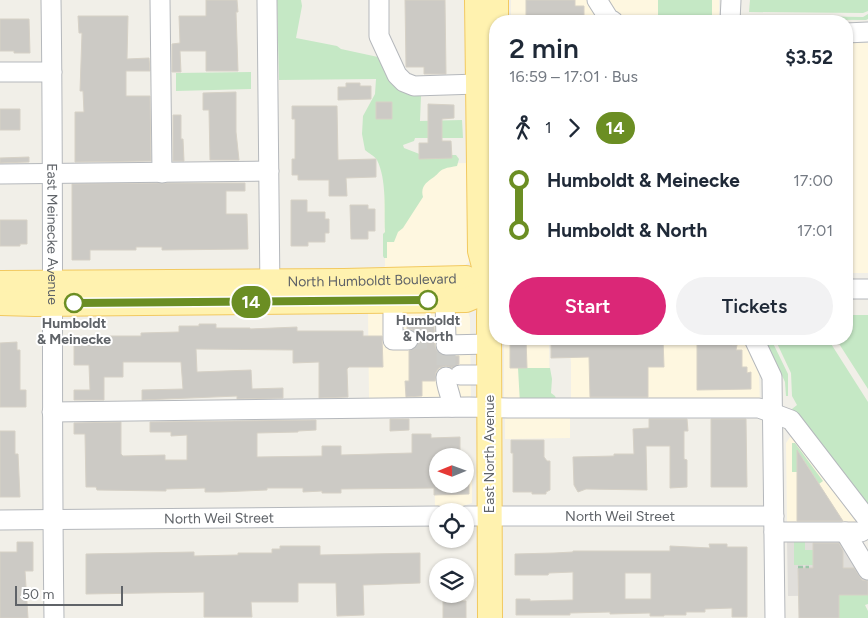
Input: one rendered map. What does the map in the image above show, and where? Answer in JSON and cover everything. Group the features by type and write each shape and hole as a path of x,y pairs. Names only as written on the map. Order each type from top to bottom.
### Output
{"main road":[{"name":"East North Avenue","path":"477,0 489,23"},
{"name":"East North Avenue","path":"492,15 496,0"},
{"name":"East North Avenue","path":"489,30 478,84 480,251 489,273"},
{"name":"North Humboldt Boulevard","path":"0,303 52,293 270,292 466,278 489,282"},
{"name":"North Humboldt Boulevard","path":"0,283 52,293"},
{"name":"North Humboldt Boulevard","path":"270,292 392,301 466,300 489,286"},
{"name":"East North Avenue","path":"489,344 490,618"}],"street":[{"name":"East Meinecke Avenue","path":"51,0 53,174 52,520 54,618"},
{"path":"160,0 162,173"},
{"path":"267,0 270,292"},
{"path":"379,0 379,36 397,75 404,82 414,86 478,84"},
{"path":"597,0 606,15"},
{"path":"730,15 731,0"},
{"path":"853,33 868,32"},
{"path":"0,72 52,72"},
{"path":"0,174 269,172"},
{"path":"853,289 868,289"},
{"path":"445,300 444,343 489,344"},
{"path":"392,301 393,340 408,340"},
{"path":"757,345 772,377 775,618"},
{"path":"452,407 452,395 446,387 453,376 489,375"},
{"path":"52,412 452,407 755,408 792,420 868,520"},
{"name":"North Weil Street","path":"0,520 429,516"},
{"name":"North Weil Street","path":"474,516 774,524 845,532 861,532 868,528"},
{"path":"845,532 868,570"}],"path":[{"path":"798,567 809,567"}],"shaded area":[{"path":"511,0 719,0 719,15 511,15"},
{"path":"853,43 868,43 868,273 853,273"},
{"path":"470,163 471,256 468,263 464,266 382,271 385,266 384,164"},
{"path":"368,310 465,310 468,312 470,318 471,401 369,399"},
{"path":"504,345 549,345 550,404 504,404"},
{"path":"570,345 747,345 759,374 760,404 571,403"},
{"path":"505,414 570,414 570,438 505,439"},
{"path":"790,437 794,437 857,523 787,523 786,443"},
{"path":"435,493 472,493 472,503 435,503"},
{"path":"787,539 843,539 868,579 868,595 788,596"}],"green space":[{"path":"277,0 301,0 302,6 296,38 378,57 408,93 421,96 420,121 462,120 463,138 415,138 414,141 403,145 404,148 422,155 456,155 459,159 457,166 443,170 425,185 422,190 423,197 403,228 398,232 394,242 387,242 387,258 383,256 383,234 385,232 382,177 377,160 365,150 362,134 363,116 375,94 376,79 279,80"},
{"path":"658,0 712,0 712,15 658,15"},
{"path":"750,0 868,0 868,11 863,13 749,12"},
{"path":"868,14 868,19 866,20 853,20 853,17 863,17"},
{"path":"251,72 251,89 176,91 176,73"},
{"path":"853,315 868,315 868,389 840,345 853,345"},
{"path":"768,345 774,345 788,374 788,396 786,396 785,382"},
{"path":"778,345 832,345 868,402 868,508 792,409 797,405 792,396 791,373"},
{"path":"518,368 550,368 552,379 551,393 557,401 520,404"},
{"path":"792,443 795,443 823,481 819,484 803,459 797,459 797,472 792,472"},
{"path":"794,539 805,539 805,550 813,550 815,565 794,565"},
{"path":"804,595 868,595 868,604 865,605 868,611 868,618 839,618 839,601"}],"building":[{"path":"206,0 237,0 238,71 206,71 206,51 180,51 181,72 172,72 172,44 180,43 179,16 206,16"},
{"path":"405,0 445,0 446,74 424,74 424,67 406,67"},
{"path":"526,0 575,0 575,6 584,6 584,15 526,15"},
{"path":"78,16 128,16 127,59 149,58 150,71 126,71 126,96 150,96 151,161 75,162 75,112 84,112 83,91 80,91 82,33 79,33"},
{"path":"0,19 29,19 30,53 0,51"},
{"path":"346,83 360,83 360,86 371,86 371,99 338,100 338,87 346,87"},
{"path":"236,92 236,132 239,160 210,160 209,110 203,110 203,93"},
{"path":"376,102 392,102 392,119 376,119"},
{"path":"428,104 454,105 454,118 442,119 442,141 451,141 452,158 419,159 419,143 428,143"},
{"path":"292,106 337,106 338,160 376,159 376,177 346,178 347,196 329,196 329,180 298,180 298,175 292,175 292,159 295,159 295,119 292,119"},
{"path":"0,109 20,109 20,130 0,130"},
{"path":"173,115 181,115 181,139 183,139 184,161 173,161"},
{"path":"29,157 29,162 0,163 0,158"},
{"path":"245,183 245,191 226,191 226,214 247,214 248,249 162,250 162,247 136,247 136,250 90,250 90,260 72,260 72,184"},
{"path":"291,200 307,200 307,212 325,212 325,219 329,219 329,233 325,233 325,242 308,242 308,246 291,246"},
{"path":"350,205 368,205 368,209 375,209 375,231 368,231 368,239 351,239"},
{"path":"0,220 27,220 27,244 0,246"},
{"path":"199,324 216,324 216,328 297,327 297,331 363,331 363,336 382,336 383,367 349,367 347,369 348,397 319,398 319,362 293,363 293,350 196,349 197,372 251,370 252,389 283,388 283,398 237,399 237,396 142,400 142,390 183,389 181,362 123,362 123,377 104,377 104,400 74,400 74,390 90,390 89,365 74,365 74,339 106,338 106,336 141,336 141,333 179,332 179,326 199,326"},
{"path":"434,325 437,351 440,355 459,356 459,364 452,368 446,366 439,368 436,372 435,381 422,381 422,396 406,397 405,381 409,381 409,351 417,346 419,340 417,334 413,330 407,329 407,326"},
{"path":"17,342 17,350 20,350 20,390 26,390 26,407 0,407 0,343"},
{"path":"510,345 526,345 527,368 510,368"},
{"path":"551,345 663,345 664,367 648,367 648,397 590,397 589,357 551,358"},
{"path":"697,345 737,345 736,350 742,350 742,367 747,367 747,373 751,372 751,389 697,390"},
{"path":"390,419 409,419 409,430 390,431"},
{"path":"649,419 687,419 688,431 684,431 684,459 687,460 687,487 670,488 670,446 646,446 647,490 586,489 578,492 574,485 573,457 634,454 633,429 649,428"},
{"path":"711,419 746,419 747,487 711,487"},
{"path":"316,420 316,430 257,433 257,457 322,456 322,446 341,446 341,455 412,453 412,434 431,434 431,438 460,437 460,448 429,448 429,488 341,489 341,493 322,493 322,491 303,492 303,488 205,492 205,488 166,489 166,491 97,490 96,487 86,487 85,434 74,434 74,423 121,422 121,454 123,456 165,455 165,460 187,460 187,435 171,436 171,432 150,432 150,422"},
{"path":"0,431 15,431 15,454 18,454 20,497 0,497"},
{"path":"511,440 544,440 544,457 547,461 550,461 550,490 546,494 513,492"},
{"path":"797,450 819,484 843,521 797,521"},
{"path":"434,493 469,493 469,494 434,495"},
{"path":"17,542 33,542 33,571 25,571 28,618 0,618 0,552 17,552"},
{"path":"813,543 839,543 843,551 843,568 854,568 862,580 868,581 868,595 839,595 839,618 799,618 798,568 813,568"},
{"path":"709,544 727,544 727,547 747,547 747,617 732,617 732,608 705,609 705,612 686,612 686,615 664,616 650,616 650,613 610,614 610,612 570,613 570,615 516,615 516,599 530,599 530,601 573,600 573,572 549,573 548,575 515,575 515,554 573,551 670,551 670,546 710,548","holes":["625,573 651,573 651,599 625,599"]},
{"path":"280,546 320,546 320,555 420,553 420,583 363,585 364,615 337,616 336,583 298,583 298,602 251,602 252,617 204,617 204,592 86,594 86,554 194,552 194,556 238,555 238,553 272,553 272,549 280,549"},
{"path":"443,603 466,603 466,618 443,618"}],"tunnel":[{"path":"408,340 438,339"},
{"path":"446,346 446,377"}],"bus line":[{"name":"14","path":"74,303 428,300"}],"place":[{"name":"Humboldt & North","path":"428,300"},
{"name":"Humboldt & Meinecke","path":"74,303"}]}
